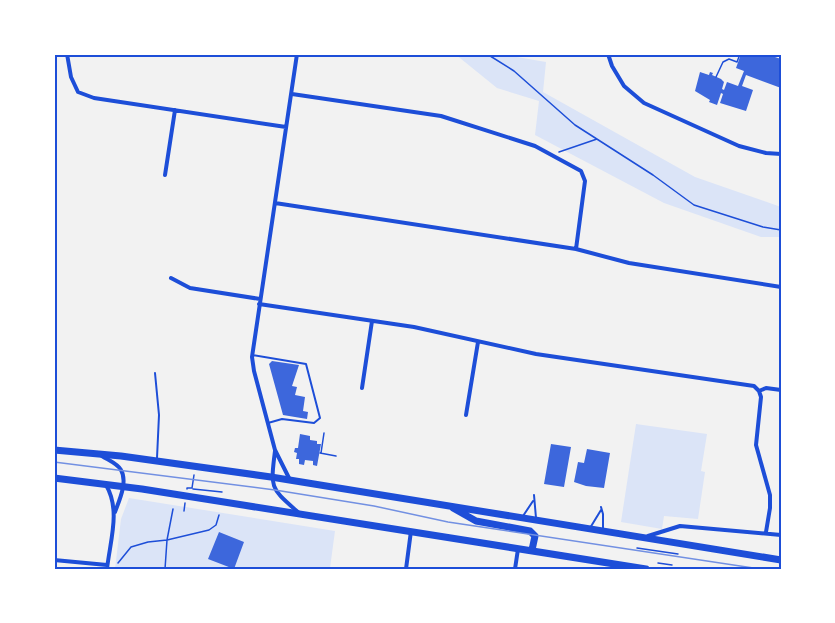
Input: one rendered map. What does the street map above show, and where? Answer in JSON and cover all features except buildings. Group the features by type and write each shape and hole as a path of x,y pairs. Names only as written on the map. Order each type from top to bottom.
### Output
{"highway":[{"path":"54,450 157,461 271,477 781,560"},
{"path":"54,478 104,483 300,513 646,569"},
{"path":"448,505 476,521 530,531 536,536 531,550"}],"street":[{"path":"67,54 71,77 78,92 94,98 286,127"},
{"path":"290,480 275,450 254,371 252,355 297,54"},
{"path":"608,54 624,86 644,103 739,146 766,153 781,154"},
{"path":"292,94 441,116 535,146 581,171 585,181 576,249"},
{"path":"165,175 174,110"},
{"path":"275,203 576,249 629,263 781,287"},
{"path":"171,278 190,288 260,299"},
{"path":"259,304 414,327 536,354 754,386 761,398 756,445 770,495 766,532"},
{"path":"362,388 372,321"},
{"path":"466,415 478,342"},
{"path":"759,391 766,388 781,390"},
{"path":"275,450 271,477 278,496 300,513"},
{"path":"54,560 107,567 114,516 123,486 121,470 99,454"},
{"path":"104,483 113,498 114,516"},
{"path":"638,538 680,526 781,535"},
{"path":"406,569 411,531"},
{"path":"515,569 518,548"}],"lane":[{"path":"252,355 306,364 320,418 314,423 282,419 268,423"},
{"path":"155,373 159,415 157,461"},
{"path":"522,517 533,501 534,495"},
{"path":"533,501 536,505 536,519"},
{"path":"589,529 601,508 603,531"}],"path":[{"path":"487,54 514,71 575,125 653,175 694,205 763,227 781,230"},
{"path":"716,77 723,62 729,59 737,62 740,54"},
{"path":"769,54 774,56 774,54"},
{"path":"550,155 597,139"},
{"path":"324,433 320,453 336,456"},
{"path":"189,474 194,475 193,484"},
{"path":"192,488 222,492"},
{"path":"165,569 166,540 173,509"},
{"path":"118,563 131,547 209,530 216,525 219,515"},
{"path":"637,548 678,554"},
{"path":"658,562 672,565"}],"shaded area":[{"path":"455,54 500,54 546,62 543,92 695,177 781,207 781,237 761,237 664,203 535,135 539,101 497,88"},
{"path":"636,424 707,434 701,471 705,472 698,519 664,516 662,529 621,522"},
{"path":"129,498 335,531 330,568 115,569 121,519"}],"tram line":[{"path":"54,462 275,490 374,506 448,522 760,569"}]}
